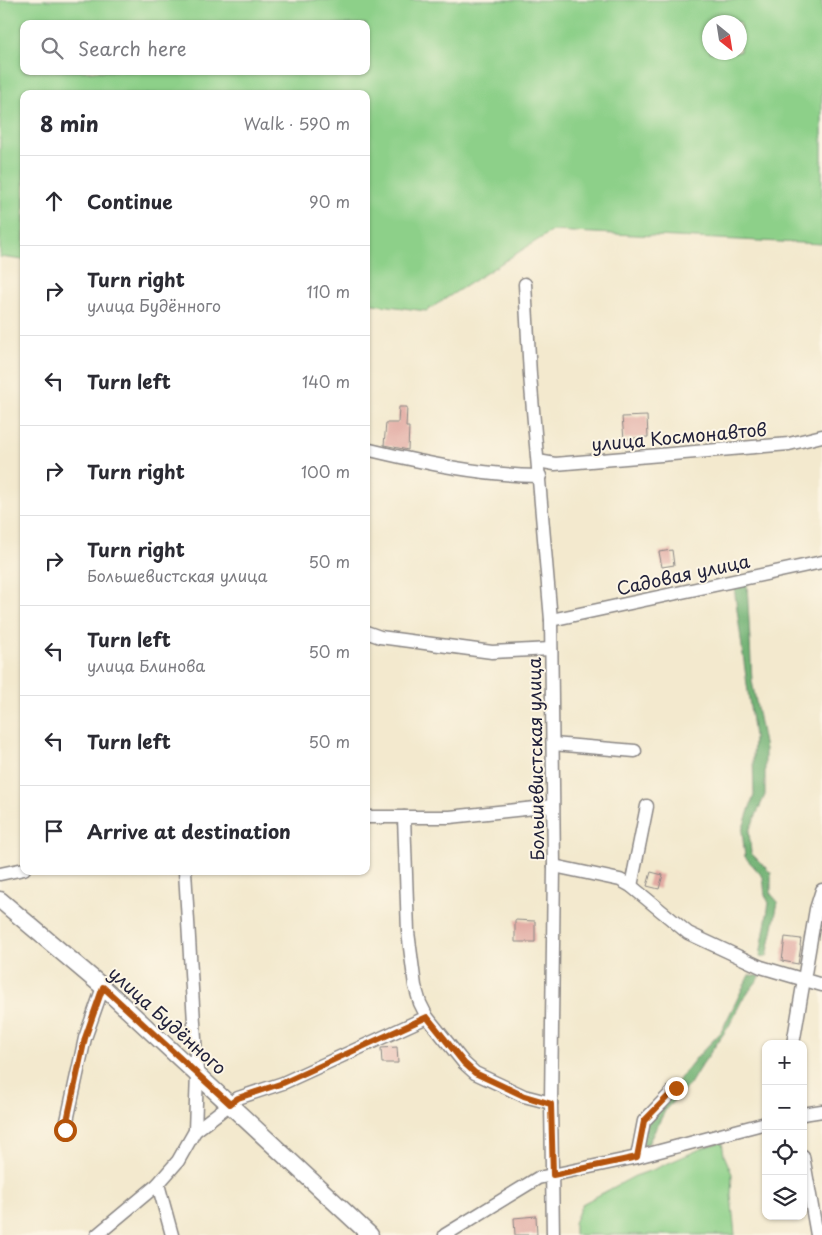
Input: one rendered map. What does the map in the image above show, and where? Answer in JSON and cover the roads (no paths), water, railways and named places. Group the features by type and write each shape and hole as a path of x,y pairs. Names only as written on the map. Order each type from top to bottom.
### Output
{"main road":[{"name":"улица Будённого","path":"0,900 103,987 370,1235"}],"street":[{"name":"Большевистская улица","path":"526,284 530,375 540,476 552,649 554,866 551,1104 553,1235"},
{"name":"улица Космонавтов","path":"538,461 555,464 780,445 822,436"},
{"path":"370,450 434,465 509,475 540,476"},
{"name":"Садовая улица","path":"551,620 822,562"},
{"path":"370,633 380,637 492,652 552,649"},
{"path":"553,744 636,751"},
{"path":"370,817 450,817 553,806"},
{"path":"631,886 647,806"},
{"path":"404,817 408,932 415,986 427,1017 464,1063 475,1073 524,1096 551,1104"},
{"path":"554,866 620,880 631,886 688,933 761,966 822,985"},
{"path":"0,873 20,870"},
{"path":"185,875 197,1073 195,1131"},
{"path":"794,1040 816,909 822,890"},
{"path":"65,1130 85,1038 103,987"},
{"path":"97,1235 158,1184 178,1161 195,1131 238,1098 283,1083 427,1017"},
{"path":"637,1157 644,1121 676,1088"},
{"path":"807,1113 822,1111"},
{"path":"445,1235 538,1178 637,1157 762,1124"},
{"path":"806,1175 817,1235"},
{"path":"158,1184 172,1235"}]}
